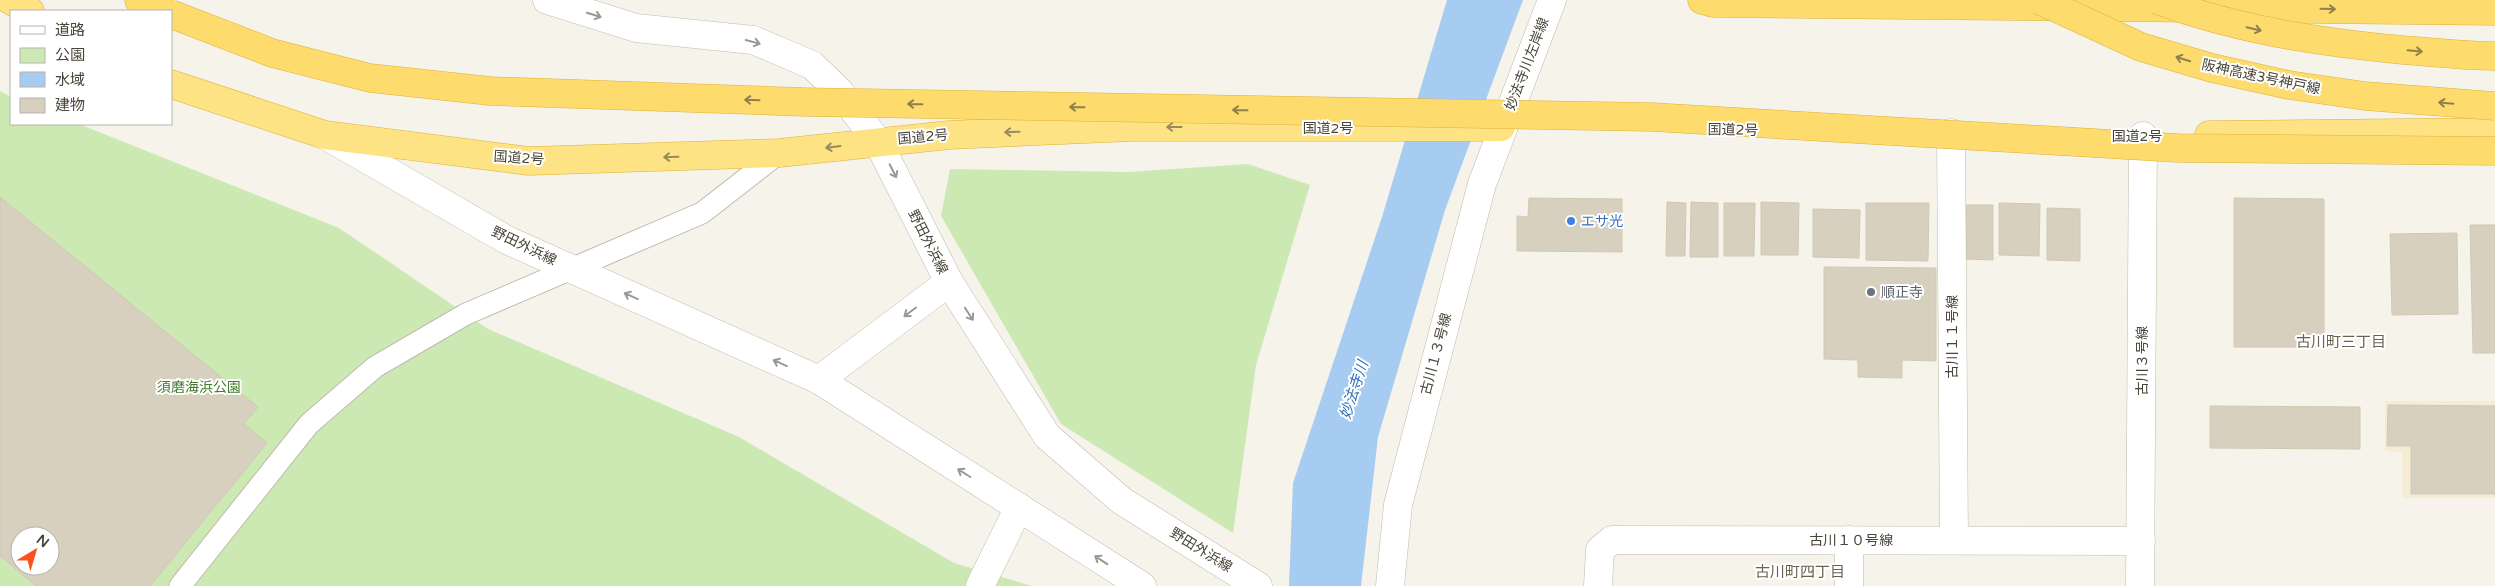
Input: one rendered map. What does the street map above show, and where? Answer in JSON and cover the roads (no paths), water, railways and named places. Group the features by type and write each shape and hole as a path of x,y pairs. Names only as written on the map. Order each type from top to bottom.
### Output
{"highway":[{"path":"10,0 28,10"},
{"path":"138,0 162,10"},
{"path":"1702,0 1713,3 2495,11"},
{"name":"阪神高速3号神戸線","path":"2039,0 2141,47 2212,68 2289,85 2365,96 2495,106"},
{"path":"2157,0 2193,14 2237,25 2314,40 2495,56"},
{"path":"172,14 272,53 370,78 490,91 814,102 1652,117 2178,148 2495,151"},
{"name":"国道2号","path":"172,84 325,135 529,161 779,153 949,135 1132,127 1503,127 2142,136 2495,132"}],"street":[{"name":"野田外浜線","path":"548,0 636,28 753,40 812,65 839,91 878,142 949,282 1047,436 1122,501 1258,586"},
{"name":"妙法寺川左岸線","path":"1503,127 1552,0"},
{"name":"古川１３号線","path":"1390,586 1398,505 1482,184 1503,127"},
{"name":"古川１１号線","path":"1951,133 1954,540"},
{"name":"野田外浜線","path":"325,135 506,240 819,380 1142,586"},
{"name":"古川３号線","path":"2140,586 2142,136"},
{"path":"819,380 949,282"},
{"path":"980,586 1019,507"},
{"name":"古川１０号線","path":"1598,586 1600,550 1612,540 2141,540"},
{"path":"1849,586 1850,540"}],"lane":[{"path":"180,586 309,424 375,367 466,314 702,213 779,153"}],"water":[{"name":"妙法寺川","path":"1447,0 1523,0 1445,210 1378,437 1361,586 1289,586 1293,483 1382,217"}],"place":[{"name":"エサ光","path":"1571,221"},
{"name":"順正寺","path":"1871,292"}],"district":[{"name":"古川町三丁目","path":"2341,342"},
{"name":"古川町四丁目","path":"1800,572"}],"park label":[{"name":"須磨海浜公園","path":"199,387"}]}
